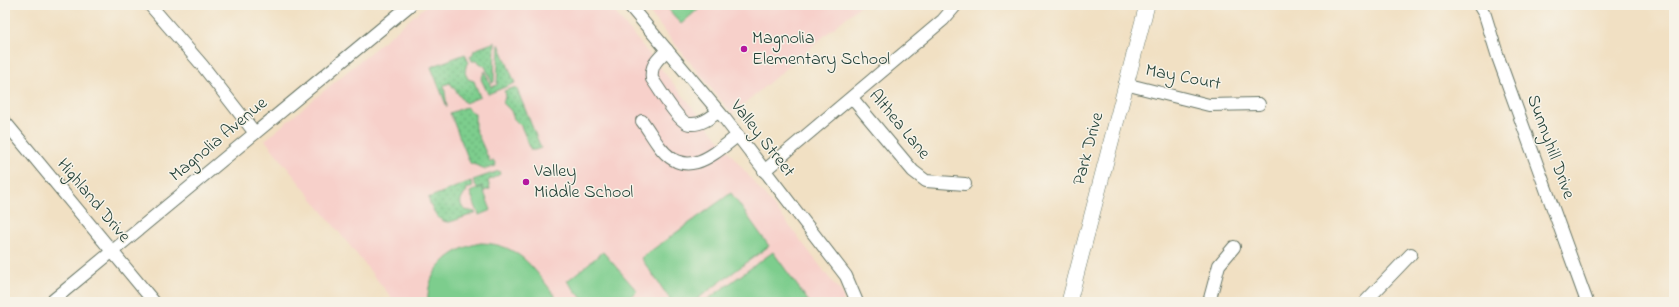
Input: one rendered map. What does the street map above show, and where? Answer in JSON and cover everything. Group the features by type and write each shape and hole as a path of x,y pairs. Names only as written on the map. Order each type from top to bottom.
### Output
{"main road":[{"name":"Park Drive","path":"1069,302 1125,84 1147,5"}],"street":[{"path":"150,5 202,65 255,133"},
{"name":"Magnolia Avenue","path":"52,302 410,5"},
{"name":"Valley Street","path":"629,5 718,112 846,276 857,302"},
{"path":"764,171 943,20 956,5"},
{"name":"Sunnyhill Drive","path":"1479,5 1485,15 1500,64 1587,302"},
{"path":"667,50 654,63 651,72 652,79 678,116 689,125 704,122 718,112"},
{"name":"May Court","path":"1125,84 1209,105 1259,104"},
{"name":"Althea Lane","path":"852,98 912,171 926,181 966,184"},
{"path":"642,121 663,151 671,159 683,163 693,164 706,160 737,136"},
{"name":"Highland Drive","path":"5,122 154,302"},
{"path":"1209,302 1219,265 1234,247"},
{"path":"1365,302 1411,254"}],"shaded area":[{"name":"Valley Middle School","path":"427,5 609,5 788,224 842,293 844,302 395,302 265,140"},
{"name":"Magnolia Elementary School","path":"643,5 861,5 732,114"}],"green space":[{"path":"665,5 703,5 681,24"},
{"path":"495,42 494,82 492,83 485,66 477,61 472,61 470,56 473,54 474,50"},
{"path":"499,44 515,83 488,94 481,79 485,71 491,87 497,85"},
{"path":"465,54 469,63 466,66 465,73 468,79 474,81 480,97 465,103 450,83 444,85 447,107 431,67"},
{"path":"516,87 541,148 531,150 521,126 514,119 511,111 503,103 506,94 504,91"},
{"path":"466,107 475,114 475,128 490,162 494,161 496,166 486,169 470,163 450,113"},
{"path":"499,171 500,174 488,181 490,189 484,191 482,186 477,188 473,180"},
{"path":"471,181 473,187 466,189 467,192 461,198 461,205 465,210 476,213 450,222 445,222 438,217 428,198"},
{"path":"482,187 491,210 479,215 470,192"},
{"path":"731,193 769,246 693,302 672,302 641,258"},
{"path":"481,243 495,245 518,254 536,271 560,302 428,302 431,280 436,270 443,262 460,250"},
{"path":"603,252 637,291 624,302 585,302 567,281"},
{"path":"773,252 809,302 704,302"}],"place":[{"name":"Magnolia Elementary School","path":"744,49"},
{"name":"Valley Middle School","path":"526,182"}]}
